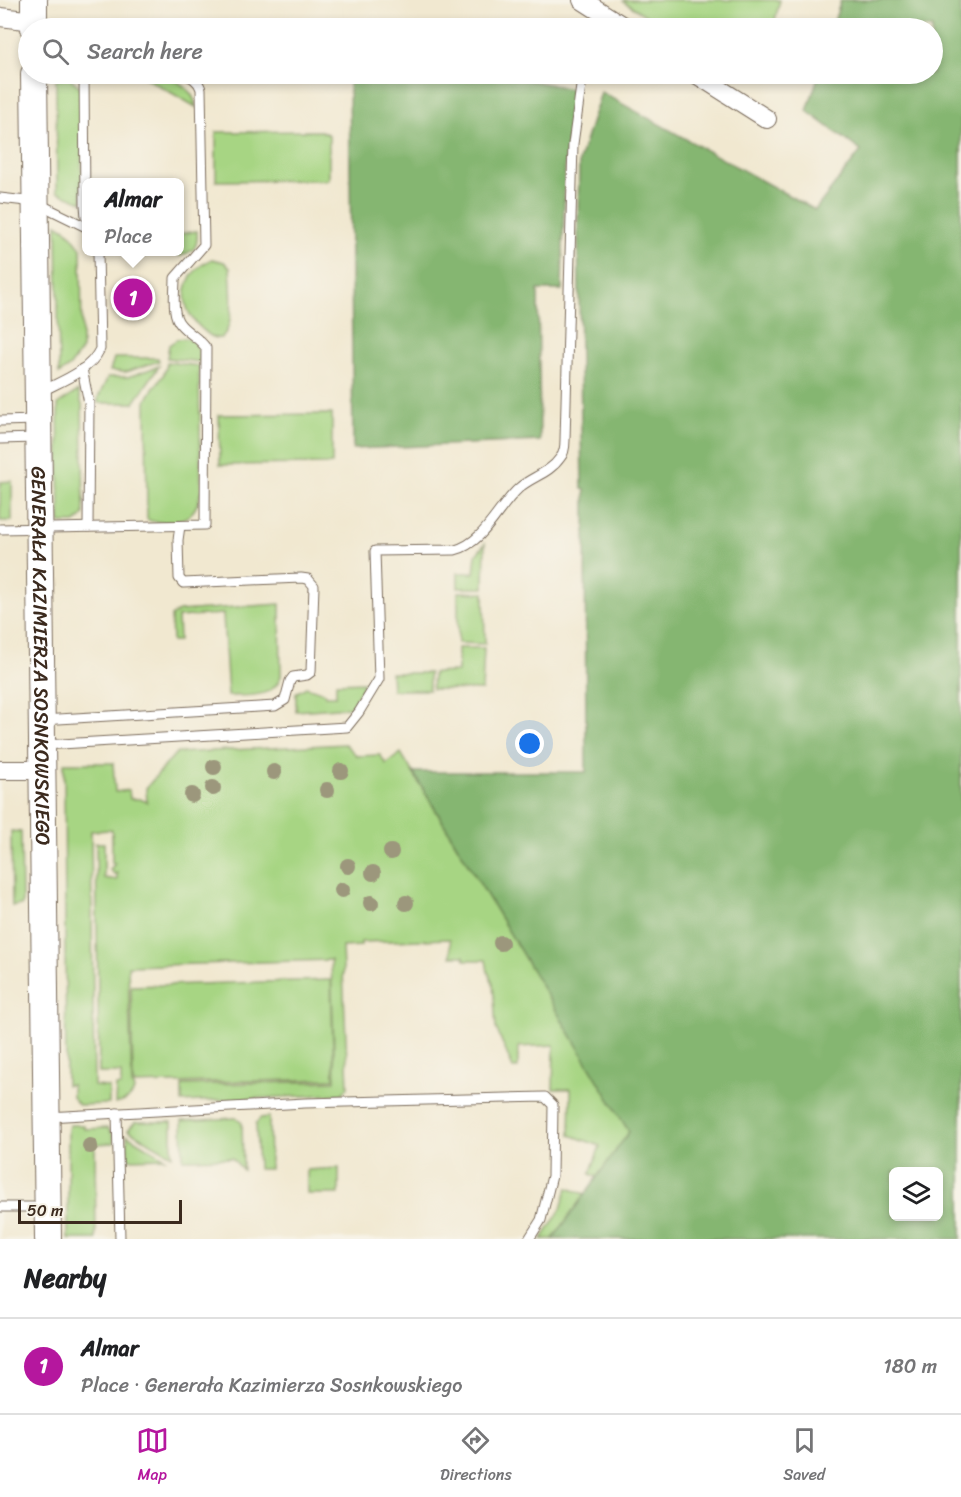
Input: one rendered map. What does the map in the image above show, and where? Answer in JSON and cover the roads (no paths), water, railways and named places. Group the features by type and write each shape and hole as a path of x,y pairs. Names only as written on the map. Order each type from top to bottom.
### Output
{"street":[{"path":"582,0 603,18"},
{"path":"0,17 34,17"},
{"name":"GENERAŁA KAZIMIERZA SOSNKOWSKIEGO","path":"34,84 48,1239"},
{"path":"712,84 767,119"},
{"path":"0,770 42,758"}],"lane":[{"path":"84,84 85,178"},
{"path":"0,529 205,525 206,348 200,340 180,325 176,318 175,278 204,245 199,84"},
{"path":"42,758 347,727 379,679 375,551 455,550 468,546 519,488 549,470 561,457 565,440 573,144 582,84"},
{"path":"0,198 35,202 82,225"},
{"path":"38,393 92,362 100,349 98,256"},
{"path":"82,369 89,403 88,527"},
{"path":"0,421 38,429"},
{"path":"0,439 38,429"},
{"path":"41,720 275,706 285,700 293,677 307,675 311,672 314,586 312,583 301,578 183,583 179,578 180,526"},
{"path":"46,1117 305,1103 545,1097 553,1104 552,1176 541,1220 529,1239"},
{"path":"117,1113 120,1239"},
{"path":"0,1207 48,1207"}],"place":[{"name":"Almar","path":"133,298"}]}
